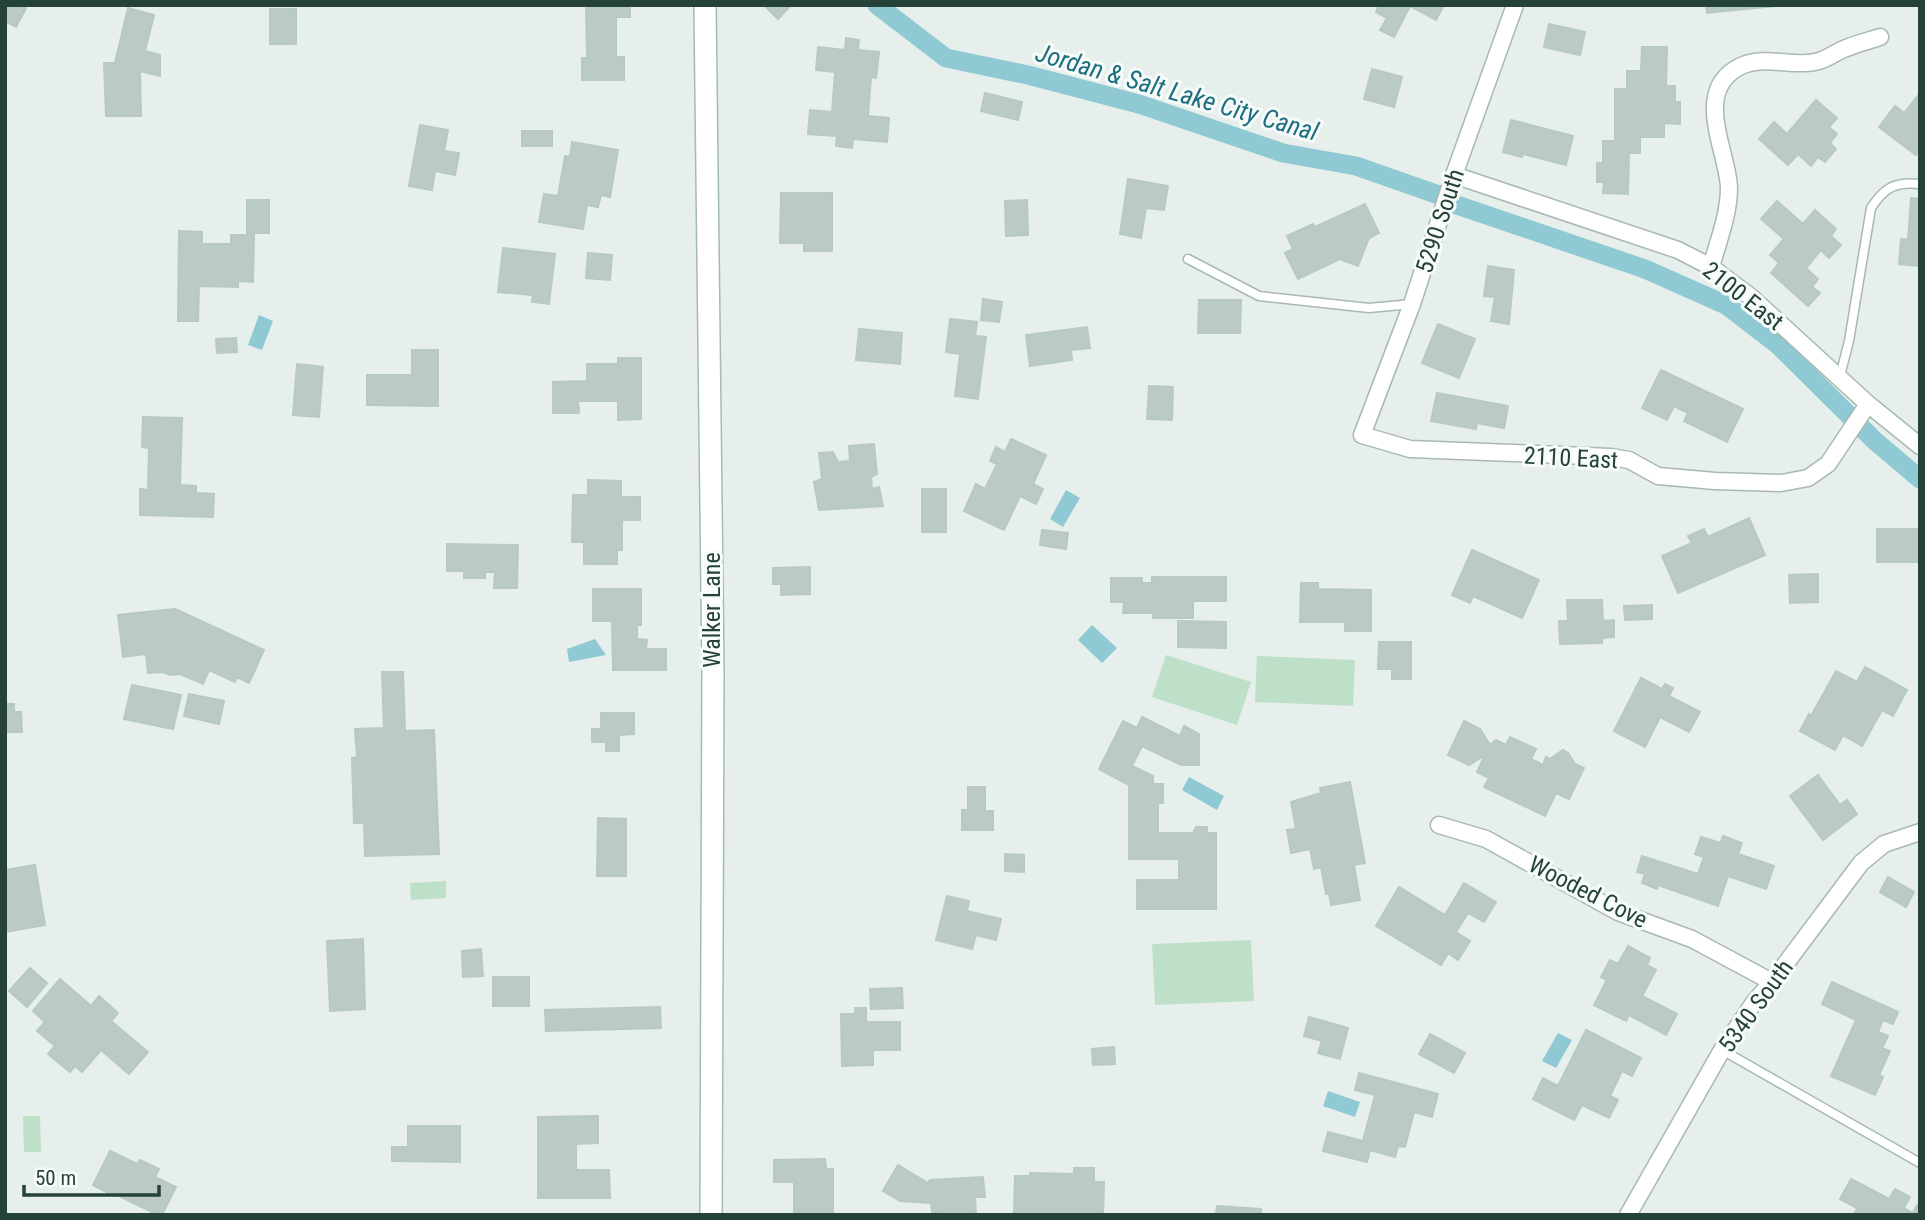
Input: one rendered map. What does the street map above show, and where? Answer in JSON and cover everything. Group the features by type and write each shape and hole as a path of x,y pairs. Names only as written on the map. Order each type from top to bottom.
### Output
{"street":[{"name":"Walker Lane","path":"705,5 713,672 711,1215"},
{"name":"5290 South","path":"1362,435 1412,304 1514,5"},
{"path":"1712,267 1729,191 1715,119 1716,99 1721,83 1730,73 1752,63 1813,63 1880,37"},
{"name":"2100 East","path":"1454,175 1678,250 1712,267 1751,297 1840,376 1865,409 1920,446"},
{"name":"2110 East","path":"1362,435 1410,449 1611,457 1629,460 1658,476 1781,483 1808,478 1828,464 1865,409"},
{"name":"Wooded Cove","path":"1439,825 1486,839 1618,912 1692,939 1772,982"},
{"name":"5340 South","path":"1628,1215 1722,1050 1755,1001 1861,863 1884,845 1920,832"}],"lane":[{"path":"1840,376 1849,341 1871,208 1881,192 1892,186 1920,184"},
{"path":"1188,259 1259,296 1369,308 1412,304"},
{"path":"1722,1050 1920,1163"}],"green space":[{"path":"1166,655 1251,682 1237,725 1152,697"},
{"path":"1257,656 1355,660 1353,706 1255,702"},
{"path":"446,881 446,898 411,900 410,883"},
{"path":"1251,940 1254,1001 1155,1005 1152,944"},
{"path":"23,1116 40,1116 41,1152 24,1152"}],"water":[{"path":"259,315 273,321 262,350 248,345"},
{"path":"1066,490 1080,498 1063,527 1050,519"},
{"path":"1092,625 1117,648 1102,663 1078,640"},
{"path":"595,639 606,655 569,662 567,649"},
{"path":"1189,777 1224,796 1217,810 1182,790"},
{"path":"1558,1033 1572,1040 1556,1068 1542,1061"},
{"path":"1328,1091 1360,1102 1355,1117 1323,1106"}],"building":[{"path":"5,5 21,5 26,8 16,27 5,21"},
{"path":"586,5 630,5 630,17 616,17 616,57 624,57 624,80 582,80 582,58 587,58"},
{"path":"764,5 791,5 778,19"},
{"path":"1379,5 1444,5 1436,20 1410,6 1394,37 1380,30 1387,18 1376,12"},
{"path":"1706,5 1775,5 1775,6 1707,13"},
{"path":"128,8 154,15 145,51 160,55 160,76 140,71 141,116 106,116 104,63 115,63"},
{"path":"270,9 296,9 296,44 270,44"},
{"path":"1549,24 1585,32 1580,55 1544,47"},
{"path":"846,38 859,40 858,50 879,52 876,78 871,77 868,116 889,118 887,142 853,139 852,148 836,146 837,136 808,134 810,110 832,112 835,72 816,70 818,47 845,50"},
{"path":"1642,47 1667,47 1666,86 1675,86 1675,102 1680,102 1680,124 1664,123 1664,137 1640,137 1640,153 1629,153 1628,194 1603,193 1604,182 1597,182 1597,163 1603,163 1603,141 1615,141 1615,89 1627,89 1627,71 1641,71"},
{"path":"1372,69 1402,77 1394,107 1364,99"},
{"path":"985,93 1022,102 1018,120 981,111"},
{"path":"1920,93 1920,150 1916,155 1879,127 1895,106 1904,113"},
{"path":"1816,100 1837,118 1829,127 1837,134 1830,143 1836,149 1825,162 1818,157 1811,166 1798,154 1788,165 1759,139 1774,122 1787,134"},
{"path":"1511,120 1573,136 1566,165 1503,152"},
{"path":"420,125 448,130 444,151 459,153 455,175 435,171 432,190 409,186"},
{"path":"522,131 552,131 552,146 522,146"},
{"path":"572,142 618,150 610,197 601,195 598,207 587,205 583,229 539,222 544,194 558,196 565,156 570,157"},
{"path":"1128,179 1168,186 1164,210 1146,208 1141,238 1120,234"},
{"path":"781,193 832,193 832,251 804,251 804,243 780,243"},
{"path":"1911,198 1920,199 1920,266 1899,264 1901,239 1908,240"},
{"path":"247,200 269,200 269,233 247,233"},
{"path":"1027,200 1028,235 1006,236 1005,201"},
{"path":"1777,201 1803,224 1815,210 1836,229 1831,236 1841,245 1829,258 1821,250 1806,268 1818,279 1812,287 1820,293 1808,306 1771,273 1779,263 1770,255 1784,239 1761,219"},
{"path":"1365,204 1379,233 1369,238 1358,266 1340,259 1298,279 1285,253 1293,249 1287,236 1313,224 1315,227"},
{"path":"179,231 202,232 202,244 231,244 231,235 254,235 253,282 238,281 238,287 199,286 198,321 178,321"},
{"path":"503,248 555,254 549,304 532,302 533,295 498,292"},
{"path":"588,253 612,255 610,280 586,278"},
{"path":"1488,266 1514,270 1509,324 1491,321 1495,297 1484,296"},
{"path":"983,299 1002,302 999,322 981,320"},
{"path":"1199,300 1241,300 1240,333 1198,333"},
{"path":"950,319 977,322 975,336 986,337 978,399 955,396 960,354 946,352"},
{"path":"1438,324 1475,339 1459,378 1422,363"},
{"path":"1087,327 1090,348 1071,350 1072,360 1030,366 1026,335"},
{"path":"859,329 902,333 900,364 856,360"},
{"path":"236,338 237,352 217,353 216,339"},
{"path":"412,350 438,350 438,406 367,405 367,375 412,375"},
{"path":"618,358 641,358 641,419 618,420 618,401 578,401 579,413 553,413 553,382 587,381 587,364 618,364"},
{"path":"297,364 323,367 319,417 293,415"},
{"path":"1661,370 1743,409 1727,442 1684,421 1688,413 1674,406 1667,420 1642,408"},
{"path":"1149,386 1173,387 1172,420 1147,419"},
{"path":"1437,393 1508,406 1504,428 1477,423 1476,429 1431,421"},
{"path":"143,417 182,418 180,485 196,486 196,493 214,494 213,517 140,515 140,489 148,490 149,448 142,447"},
{"path":"1011,439 1046,455 1033,484 1043,489 1036,504 1020,496 1004,530 964,511 976,484 985,489 997,464 990,461 996,447 1005,452"},
{"path":"874,444 877,474 871,477 872,489 879,487 883,506 819,510 814,482 822,479 819,453 833,452 838,462 850,461 849,446"},
{"path":"588,480 621,481 621,497 640,497 640,520 622,520 622,550 617,550 617,564 584,564 584,542 572,542 573,495 588,495"},
{"path":"922,489 946,489 946,532 922,532"},
{"path":"1749,518 1765,555 1678,593 1662,556 1692,543 1688,536 1704,529 1708,537"},
{"path":"1877,529 1920,529 1920,562 1877,562"},
{"path":"1042,530 1068,533 1066,549 1040,545"},
{"path":"447,544 518,545 517,588 494,588 495,572 485,572 485,578 464,578 464,571 447,571"},
{"path":"1472,550 1539,580 1522,618 1473,596 1470,603 1452,595"},
{"path":"810,567 810,594 781,595 781,584 773,584 773,568"},
{"path":"1818,574 1818,602 1790,603 1789,575"},
{"path":"1152,577 1226,577 1226,601 1193,601 1193,618 1153,618 1153,613 1123,613 1124,602 1111,602 1111,578 1142,578 1142,583 1152,583"},
{"path":"1301,583 1318,583 1318,589 1371,590 1371,631 1345,631 1345,622 1300,622"},
{"path":"593,589 641,589 641,625 637,625 637,639 647,640 646,649 666,649 666,670 613,670 612,621 593,621"},
{"path":"1567,600 1602,600 1603,621 1614,620 1614,637 1602,638 1602,643 1560,644 1559,621 1568,621"},
{"path":"1652,605 1652,619 1625,620 1624,606"},
{"path":"175,609 264,650 249,683 237,677 235,682 209,670 203,684 180,674 148,673 146,654 123,657 118,615"},
{"path":"1178,621 1226,622 1226,648 1178,647"},
{"path":"1379,642 1411,642 1411,679 1392,679 1392,669 1378,669"},
{"path":"1865,667 1907,690 1893,716 1882,710 1862,746 1843,735 1835,750 1800,731 1836,671 1857,682"},
{"path":"382,672 403,672 405,731 434,730 439,854 365,856 364,823 354,823 352,758 357,757 355,729 384,728"},
{"path":"1641,678 1662,689 1665,684 1673,688 1669,696 1700,712 1689,732 1660,717 1645,747 1614,731"},
{"path":"132,685 181,695 173,729 124,719"},
{"path":"189,694 224,701 219,724 184,716"},
{"path":"5,704 14,704 14,712 21,712 22,732 5,732"},
{"path":"601,713 634,713 634,734 619,735 619,751 606,751 606,742 592,742 592,729 601,729"},
{"path":"1142,717 1180,736 1184,726 1199,734 1199,765 1181,765 1142,746 1132,766 1153,776 1153,784 1163,784 1163,803 1158,803 1158,833 1193,833 1196,827 1207,827 1207,833 1216,833 1216,909 1137,909 1137,880 1179,880 1179,859 1129,859 1129,785 1099,769 1123,721 1137,728"},
{"path":"1464,721 1480,729 1490,745 1496,740 1506,745 1510,737 1536,749 1531,759 1543,765 1546,757 1550,759 1563,750 1568,753 1575,764 1584,768 1569,799 1556,793 1545,816 1484,787 1489,778 1477,772 1485,755 1469,765 1448,755"},
{"path":"1818,775 1840,805 1847,800 1857,814 1823,840 1790,796"},
{"path":"1350,782 1365,863 1354,865 1360,900 1331,905 1321,867 1314,869 1310,849 1291,853 1287,830 1296,829 1291,802 1321,793 1320,788"},
{"path":"968,787 985,787 985,811 993,811 993,830 962,830 962,810 968,810"},
{"path":"598,818 626,819 626,876 597,876"},
{"path":"1723,836 1742,843 1738,854 1774,866 1766,889 1728,876 1718,906 1658,885 1657,889 1642,883 1645,874 1637,872 1642,856 1698,874 1704,857 1695,854 1701,837 1721,843"},
{"path":"1005,854 1024,855 1024,872 1005,871"},
{"path":"35,865 45,925 5,932 5,870"},
{"path":"1888,877 1914,892 1906,907 1880,892"},
{"path":"1464,883 1496,902 1484,922 1468,913 1456,932 1470,941 1458,960 1448,953 1441,965 1376,926 1399,887 1445,915"},
{"path":"947,896 969,901 967,911 1001,919 996,940 976,935 972,949 936,940"},
{"path":"363,939 365,1009 330,1011 327,941"},
{"path":"1628,946 1650,958 1647,965 1656,970 1642,996 1677,1014 1666,1035 1629,1015 1626,1021 1594,1005 1607,980 1601,977 1610,960 1618,964"},
{"path":"481,949 483,976 463,977 462,951"},
{"path":"30,968 47,983 27,1007 9,991"},
{"path":"493,977 529,977 529,1006 493,1006"},
{"path":"60,979 91,1006 99,996 118,1013 111,1021 148,1052 129,1074 101,1050 82,1072 75,1066 70,1072 48,1054 55,1046 37,1031 45,1022 33,1011"},
{"path":"1832,982 1898,1012 1893,1024 1883,1020 1878,1032 1888,1036 1882,1048 1890,1051 1879,1075 1883,1077 1875,1095 1831,1076 1856,1020 1822,1004"},
{"path":"902,988 903,1008 871,1009 870,989"},
{"path":"660,1007 661,1028 546,1031 545,1010"},
{"path":"855,1008 866,1008 866,1022 900,1022 900,1050 873,1050 873,1065 842,1066 841,1014 855,1014"},
{"path":"1309,1017 1348,1028 1340,1059 1318,1053 1322,1041 1304,1036"},
{"path":"1586,1030 1641,1058 1632,1076 1622,1071 1610,1096 1618,1100 1609,1118 1582,1105 1574,1120 1533,1099 1543,1078 1558,1086"},
{"path":"1430,1034 1465,1053 1454,1073 1419,1054"},
{"path":"1114,1047 1115,1064 1093,1065 1092,1049"},
{"path":"1359,1073 1438,1094 1432,1117 1414,1112 1405,1147 1398,1146 1395,1157 1370,1150 1367,1162 1323,1151 1328,1132 1363,1141 1375,1095 1355,1090"},
{"path":"598,1116 598,1143 576,1144 576,1170 609,1170 610,1198 538,1198 538,1117"},
{"path":"408,1126 460,1126 460,1162 392,1161 392,1147 408,1149"},
{"path":"110,1151 137,1164 140,1160 159,1169 155,1177 176,1187 162,1215 93,1185"},
{"path":"825,1159 826,1169 833,1169 833,1215 794,1215 794,1182 774,1182 774,1160"},
{"path":"898,1165 928,1183 930,1180 983,1177 985,1197 975,1197 976,1214 944,1215 932,1212 931,1203 900,1201 883,1191"},
{"path":"1074,1168 1094,1168 1094,1182 1104,1182 1103,1215 1014,1215 1015,1176 1030,1176 1030,1173 1074,1174"},
{"path":"1851,1179 1889,1199 1895,1189 1910,1197 1904,1208 1913,1213 1917,1205 1920,1206 1920,1215 1854,1215 1857,1208 1840,1199"},
{"path":"1217,1206 1261,1209 1261,1215 1216,1215"}],"waterway":[{"name":"Jordan & Salt Lake City Canal","path":"877,5 946,58 1028,75 1139,104 1283,153 1356,166 1436,194"},
{"name":"Jordan & Salt Lake City Canal","path":"1454,204 1645,269 1726,305 1778,345 1875,441 1920,479"}]}
